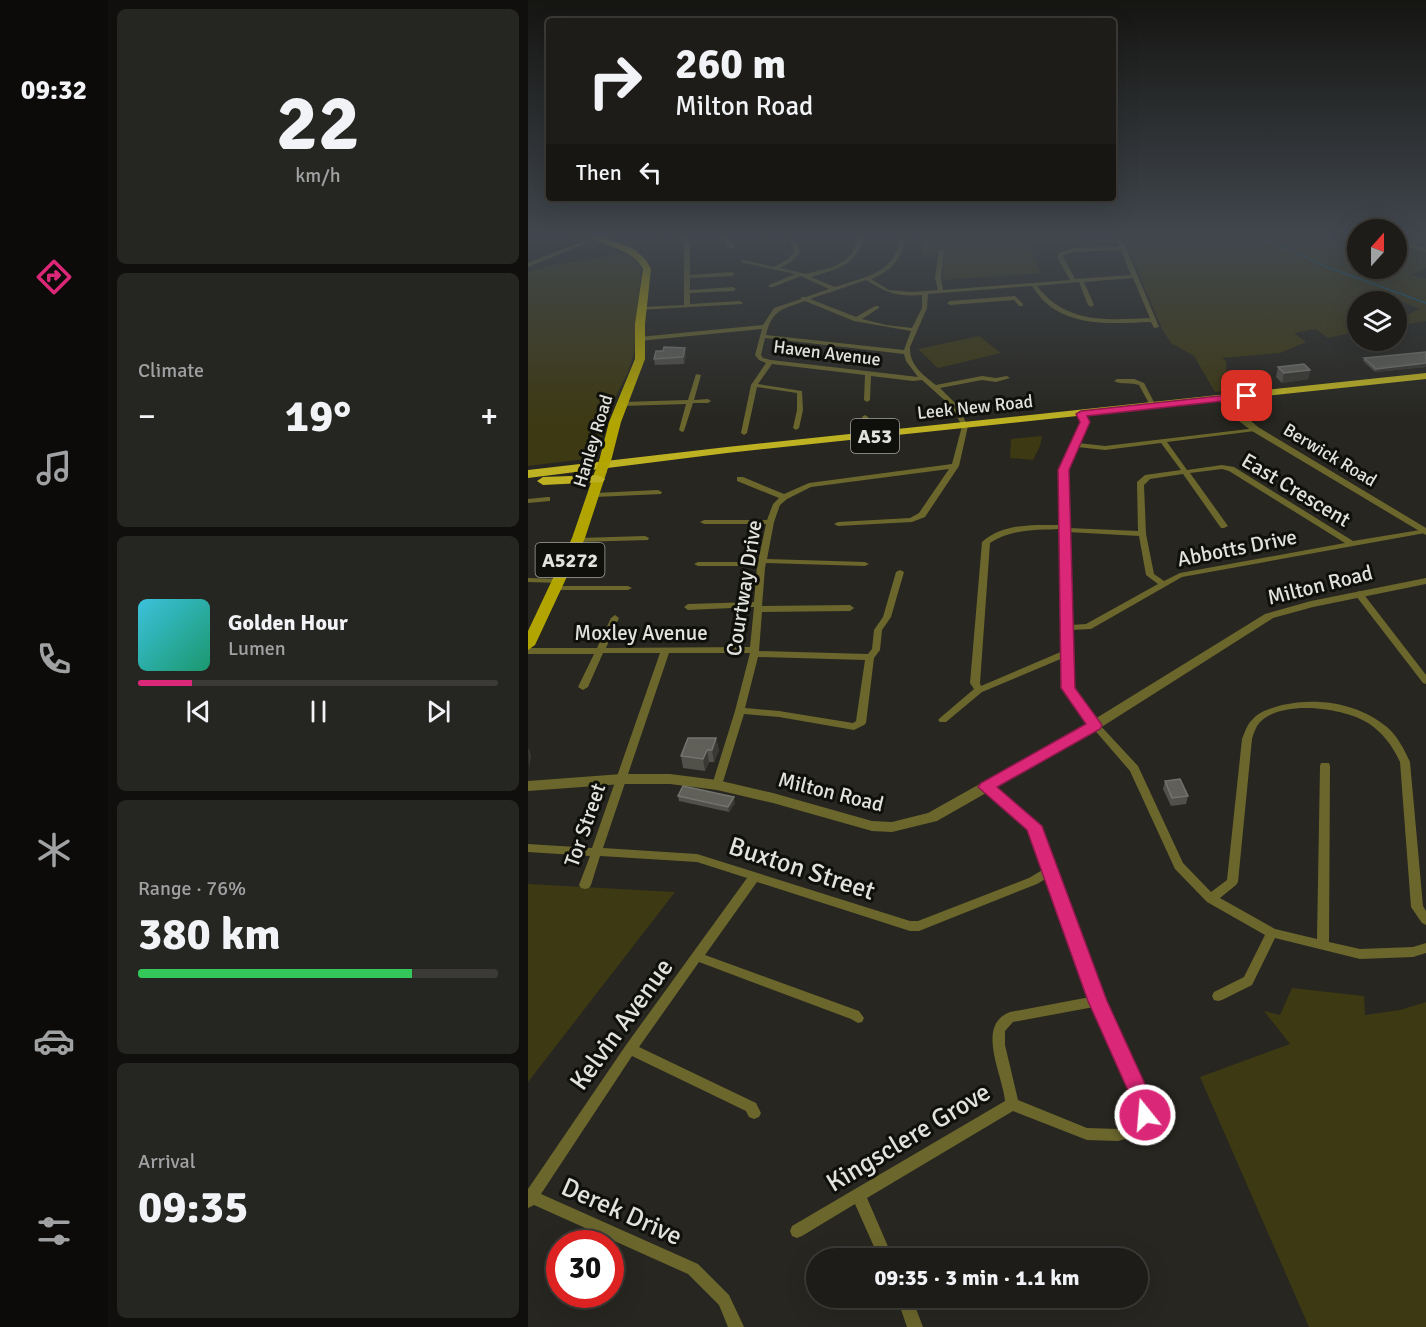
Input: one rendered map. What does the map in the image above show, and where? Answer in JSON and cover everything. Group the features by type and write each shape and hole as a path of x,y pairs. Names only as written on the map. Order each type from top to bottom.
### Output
{"highway":[{"name":"Leek New Road","path":"528,474 720,451 1426,376"},
{"path":"528,482 710,449 720,451"}],"main road":[{"name":"Hanley Road","path":"528,645 579,540 622,404 640,359 642,298"}],"street":[{"path":"686,298 687,306"},
{"path":"639,339 765,327 776,309 803,298 856,320 915,330"},
{"path":"838,525 912,520 922,515 955,466 965,426 954,405 924,378 909,360 906,352 927,298"},
{"path":"950,303 1015,298 1021,305"},
{"path":"1044,298 1050,304 1074,317 1113,322 1152,320"},
{"path":"1088,298 1090,303 1097,300"},
{"path":"1143,298 1156,327"},
{"path":"641,309 740,303"},
{"path":"856,320 877,307"},
{"name":"Haven Avenue","path":"765,327 758,355 761,359 770,362 913,379 924,378"},
{"path":"763,336 906,352"},
{"path":"744,433 754,385 770,362"},
{"path":"867,400 868,374"},
{"path":"682,430 698,375"},
{"path":"934,387 982,378 996,380 1007,378"},
{"path":"1116,381 1134,381 1142,384 1153,406"},
{"path":"754,385 800,392 801,410 796,428"},
{"name":"Berwick Road","path":"1222,399 1255,429 1425,531"},
{"path":"622,404 708,400"},
{"path":"1081,414 1085,422 1063,470 1068,688 1095,725 1134,769 1179,866 1211,899 1272,933 1360,954 1413,952 1426,948"},
{"path":"865,417 870,436"},
{"path":"1074,445 1105,448 1255,429"},
{"path":"1163,441 1224,526"},
{"name":"Courtway Drive","path":"717,785 740,711 754,652 762,563 770,522 777,504 784,497 809,485 955,466"},
{"name":"East Crescent","path":"1142,534 1140,484 1148,477 1222,468 1231,469 1352,544"},
{"path":"740,478 784,497"},
{"path":"595,495 658,492"},
{"path":"528,501 547,499"},
{"path":"704,522 770,522"},
{"path":"979,690 975,683 986,542 996,533 1065,528 1142,534 1150,575 1161,584"},
{"name":"Abbotts Drive","path":"1067,628 1088,627 1180,574 1425,531"},
{"path":"579,540 645,538"},
{"path":"699,564 865,564"},
{"path":"740,711 779,714 854,727 861,723 870,657 876,650 878,630 887,617 900,573"},
{"path":"528,580 628,588"},
{"name":"Milton Road","path":"528,786 622,779 670,779 717,785 872,826 892,827 932,817 986,787 1095,725 1269,616 1311,604 1426,581"},
{"path":"1359,594 1426,681"},
{"path":"688,607 850,608"},
{"path":"583,687 615,618"},
{"name":"Moxley Avenue","path":"528,651 754,652 870,657"},
{"name":"Tor Street","path":"585,885 665,652"},
{"path":"943,720 979,690 1067,653"},
{"path":"1211,899 1233,882 1247,739 1254,722 1270,711 1294,704 1330,704 1360,714 1387,732 1402,750 1405,762 1417,907 1426,920"},
{"path":"1323,946 1325,766"},
{"path":"986,787 1034,826 1097,1001 1140,1095 1145,1115 1138,1129 1118,1135 1087,1134 1012,1104"},
{"name":"Buxton Street","path":"528,848 697,858 910,926 919,926 1023,885 1049,870"},
{"name":"Kelvin Avenue","path":"529,1198 630,1049 755,876"},
{"path":"1218,996 1248,981 1272,933"},
{"path":"698,957 858,1018"},
{"name":"Kingsclere Grove","path":"797,1231 1012,1104 1011,1088 998,1035 1002,1023 1010,1017 1097,1001"},
{"path":"630,1049 751,1107 754,1113"},
{"path":"859,1196 882,1248"},
{"name":"Derek Drive","path":"529,1198 693,1269 724,1300 736,1327"},
{"path":"911,1308 915,1327"}],"shaded area":[{"path":"528,298 639,298 634,353 594,458 528,466"},
{"path":"1149,298 1347,298 1347,334 1328,338 1316,329 1294,333 1306,342 1280,353 1222,358 1226,361 1226,372 1238,389 1215,392 1194,356 1171,343 1163,331"},
{"path":"1407,298 1426,298 1426,321 1407,324 1407,315 1420,309 1407,304"},
{"path":"979,336 1001,353 938,368 918,349"},
{"path":"1042,436 1033,460 1010,458 1011,439"},
{"path":"528,884 675,892 528,1082"},
{"path":"1292,988 1364,996 1365,1015 1400,1010 1426,1002 1426,1327 1309,1327 1200,1077 1290,1044 1264,1011 1280,1015"}],"building":[{"path":"664,347 685,348 683,357 654,359 656,351 663,351"},
{"path":"1426,352 1426,363 1376,369 1364,358"},
{"path":"1304,364 1310,370 1284,373 1278,367"},
{"path":"688,738 716,738 712,750 707,750 703,759 681,756"},
{"path":"1180,779 1188,796 1172,798 1165,781"},
{"path":"683,786 734,797 728,807 678,796"}],"waterway":[{"path":"1412,298 1426,303"}],"route":[{"path":"1145,1115 1140,1095 1097,1001 1034,826 986,787 1095,725 1068,688 1063,470 1085,422 1081,414 1247,396"}]}
